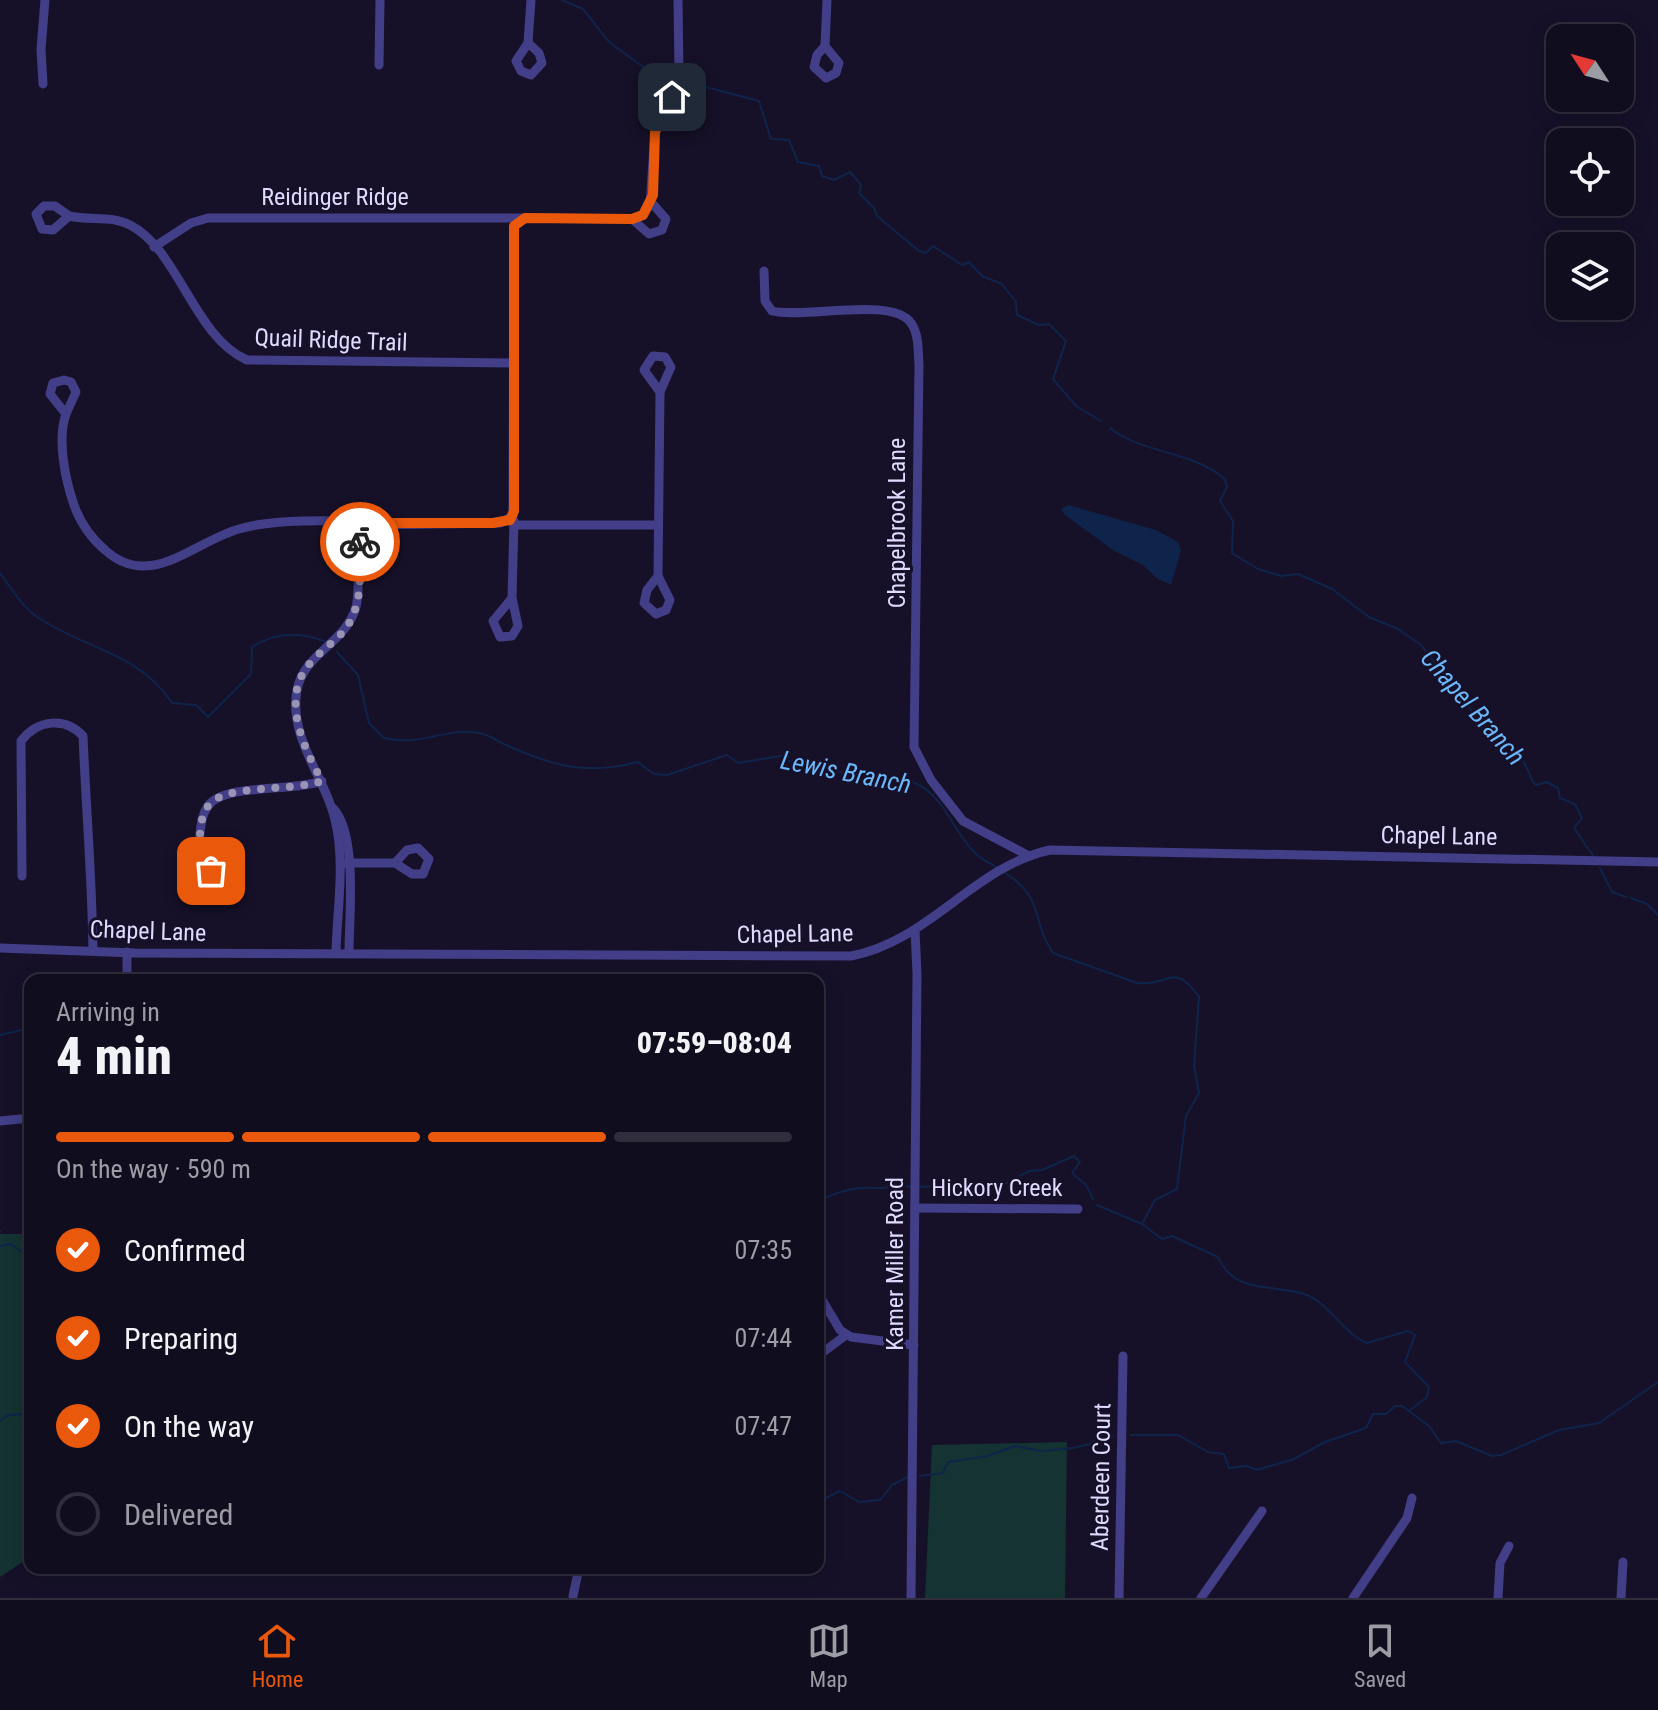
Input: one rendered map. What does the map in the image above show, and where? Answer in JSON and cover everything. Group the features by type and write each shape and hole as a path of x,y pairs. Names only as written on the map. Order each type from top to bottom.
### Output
{"street":[{"path":"43,84 41,49 45,0"},
{"path":"379,65 380,0"},
{"path":"528,43 531,0"},
{"path":"632,219 643,215 651,202 655,132 679,76 678,0"},
{"path":"825,46 827,0"},
{"name":"Reidinger Ridge","path":"154,247 191,223 208,218 632,219 649,234 662,230 666,219 651,202"},
{"name":"Quail Ridge Trail","path":"69,216 121,221 136,228 154,247 224,346 247,360 513,363"},
{"path":"512,598 513,232 516,222 525,218"},
{"name":"Chapelbrook Lane","path":"764,271 765,301 772,311 889,310 911,323 917,338 919,365 914,747 931,780 963,821 1029,856"},
{"path":"658,576 660,392"},
{"path":"66,414 67,480 76,512 101,547 126,564 144,567 164,564 212,538 252,526 500,523 510,520 514,511"},
{"path":"316,523 361,534"},
{"path":"349,953 343,862 332,806 301,734 296,695 305,669 338,639 354,615 360,586 361,534 368,525"},
{"path":"514,525 658,525"},
{"path":"22,876 21,741 38,726 60,722 74,727 83,736 92,875 93,950"},
{"path":"199,842 204,813 218,797 231,793 300,788 322,781"},
{"name":"Chapel Lane","path":"0,948 127,952 851,956 882,948 915,930 1000,871 1029,856 1050,850 1658,862"},
{"path":"343,862 395,863"},
{"path":"336,952 343,862"},
{"name":"Kamer Miller Road","path":"911,1598 915,930"},
{"path":"127,952 127,974"},
{"path":"0,1121 24,1119"},
{"name":"Hickory Creek","path":"915,1208 1078,1209"},
{"path":"824,1302 846,1335 869,1342 914,1345"},
{"path":"824,1352 846,1335"},
{"name":"Aberdeen Court","path":"1119,1598 1123,1356"},
{"path":"1353,1598 1407,1518 1412,1498"},
{"path":"1201,1598 1262,1511"},
{"path":"1498,1598 1500,1563 1509,1546"},
{"path":"1621,1598 1623,1562"},
{"path":"573,1597 578,1574"}],"green space":[{"path":"0,1234 24,1234 24,1561 0,1577"},
{"path":"1067,1442 1065,1598 925,1598 932,1445"}],"water":[{"path":"1068,505 1156,530 1178,542 1181,551 1171,585 1158,579 1143,565 1113,550 1065,515 1061,509"}],"waterway":[{"name":"Chapel Branch","path":"562,0 583,9 609,42 661,80 668,80"},
{"name":"Chapel Branch","path":"687,82 759,101 771,139 789,140 798,162 819,166 822,176 834,180 850,172 861,185 859,193 874,208 877,216 919,251 926,253 933,246 962,265 969,262 982,276 1002,284 1016,302 1017,315 1039,325 1049,324 1066,341 1053,379 1076,406 1101,421"},
{"name":"Chapel Branch","path":"1110,428 1137,443 1198,463 1225,479 1227,487 1220,501 1233,521 1232,553 1258,569 1281,576 1298,574 1332,589 1369,617 1398,629 1421,645 1481,723 1501,736 1518,755 1534,783 1547,782 1558,788 1560,798 1575,804 1582,818 1574,828 1594,857"},
{"name":"Lewis Branch","path":"0,573 36,616 127,662 159,686 172,703 196,705 208,717 251,674 252,647 270,638 288,635 307,636 326,642"},
{"name":"Lewis Branch","path":"337,652 358,675 369,723 384,738 410,740 455,733 480,733 556,764 603,768 638,762 654,774 667,775 727,755 738,763 781,756 805,770 825,765 848,774 904,779 934,796 967,844 996,867"},
{"name":"Chapel Branch","path":"1600,868 1612,892 1626,897"},
{"name":"Lewis Branch","path":"1005,873 1027,892 1053,953 1137,983 1176,977 1199,997 1194,1066 1199,1093 1186,1116 1177,1189 1155,1200 1142,1224"},
{"name":"Chapel Branch","path":"1631,898 1647,904 1658,915"},
{"path":"0,1035 24,1029"},
{"path":"919,1187 1007,1183 1029,1171 1042,1170 1074,1156 1080,1162 1072,1173 1086,1185 1093,1199"},
{"path":"824,1199 852,1189 884,1188 896,1183 911,1187"},
{"name":"Lewis Branch","path":"1097,1205 1142,1224 1162,1239 1172,1236 1218,1257 1225,1269 1245,1283 1293,1291 1313,1298 1350,1332 1367,1343 1408,1331 1415,1335 1405,1362 1429,1387 1427,1397 1409,1411 1429,1426 1441,1443 1456,1441 1492,1456 1501,1455 1559,1430 1599,1423 1658,1382"},
{"path":"0,1246 11,1244 24,1252"},
{"path":"1131,1435 1178,1435 1208,1452 1224,1454 1229,1468 1247,1466 1257,1470 1294,1459 1325,1442 1366,1428 1373,1414 1386,1414 1395,1406 1409,1411"},
{"path":"0,1421 8,1415 24,1414"},
{"path":"24,1419 24,1429"},
{"path":"920,1476 943,1473 948,1462 988,1456 1015,1446 1042,1451 1073,1448 1090,1444 1098,1437 1113,1436"},
{"path":"824,1499 840,1491 859,1502 880,1500 892,1485 908,1477"}],"way so far":[{"path":"211,871 213,856 199,842 204,813 212,801 231,793 300,788 322,781 306,752 297,715 296,695 301,677 310,662 338,639 354,615 360,586 360,542"}],"route":[{"path":"360,542 364,528 374,523 506,523 513,516 514,226 525,218 632,219 643,215 653,195 655,132 672,97"}]}
